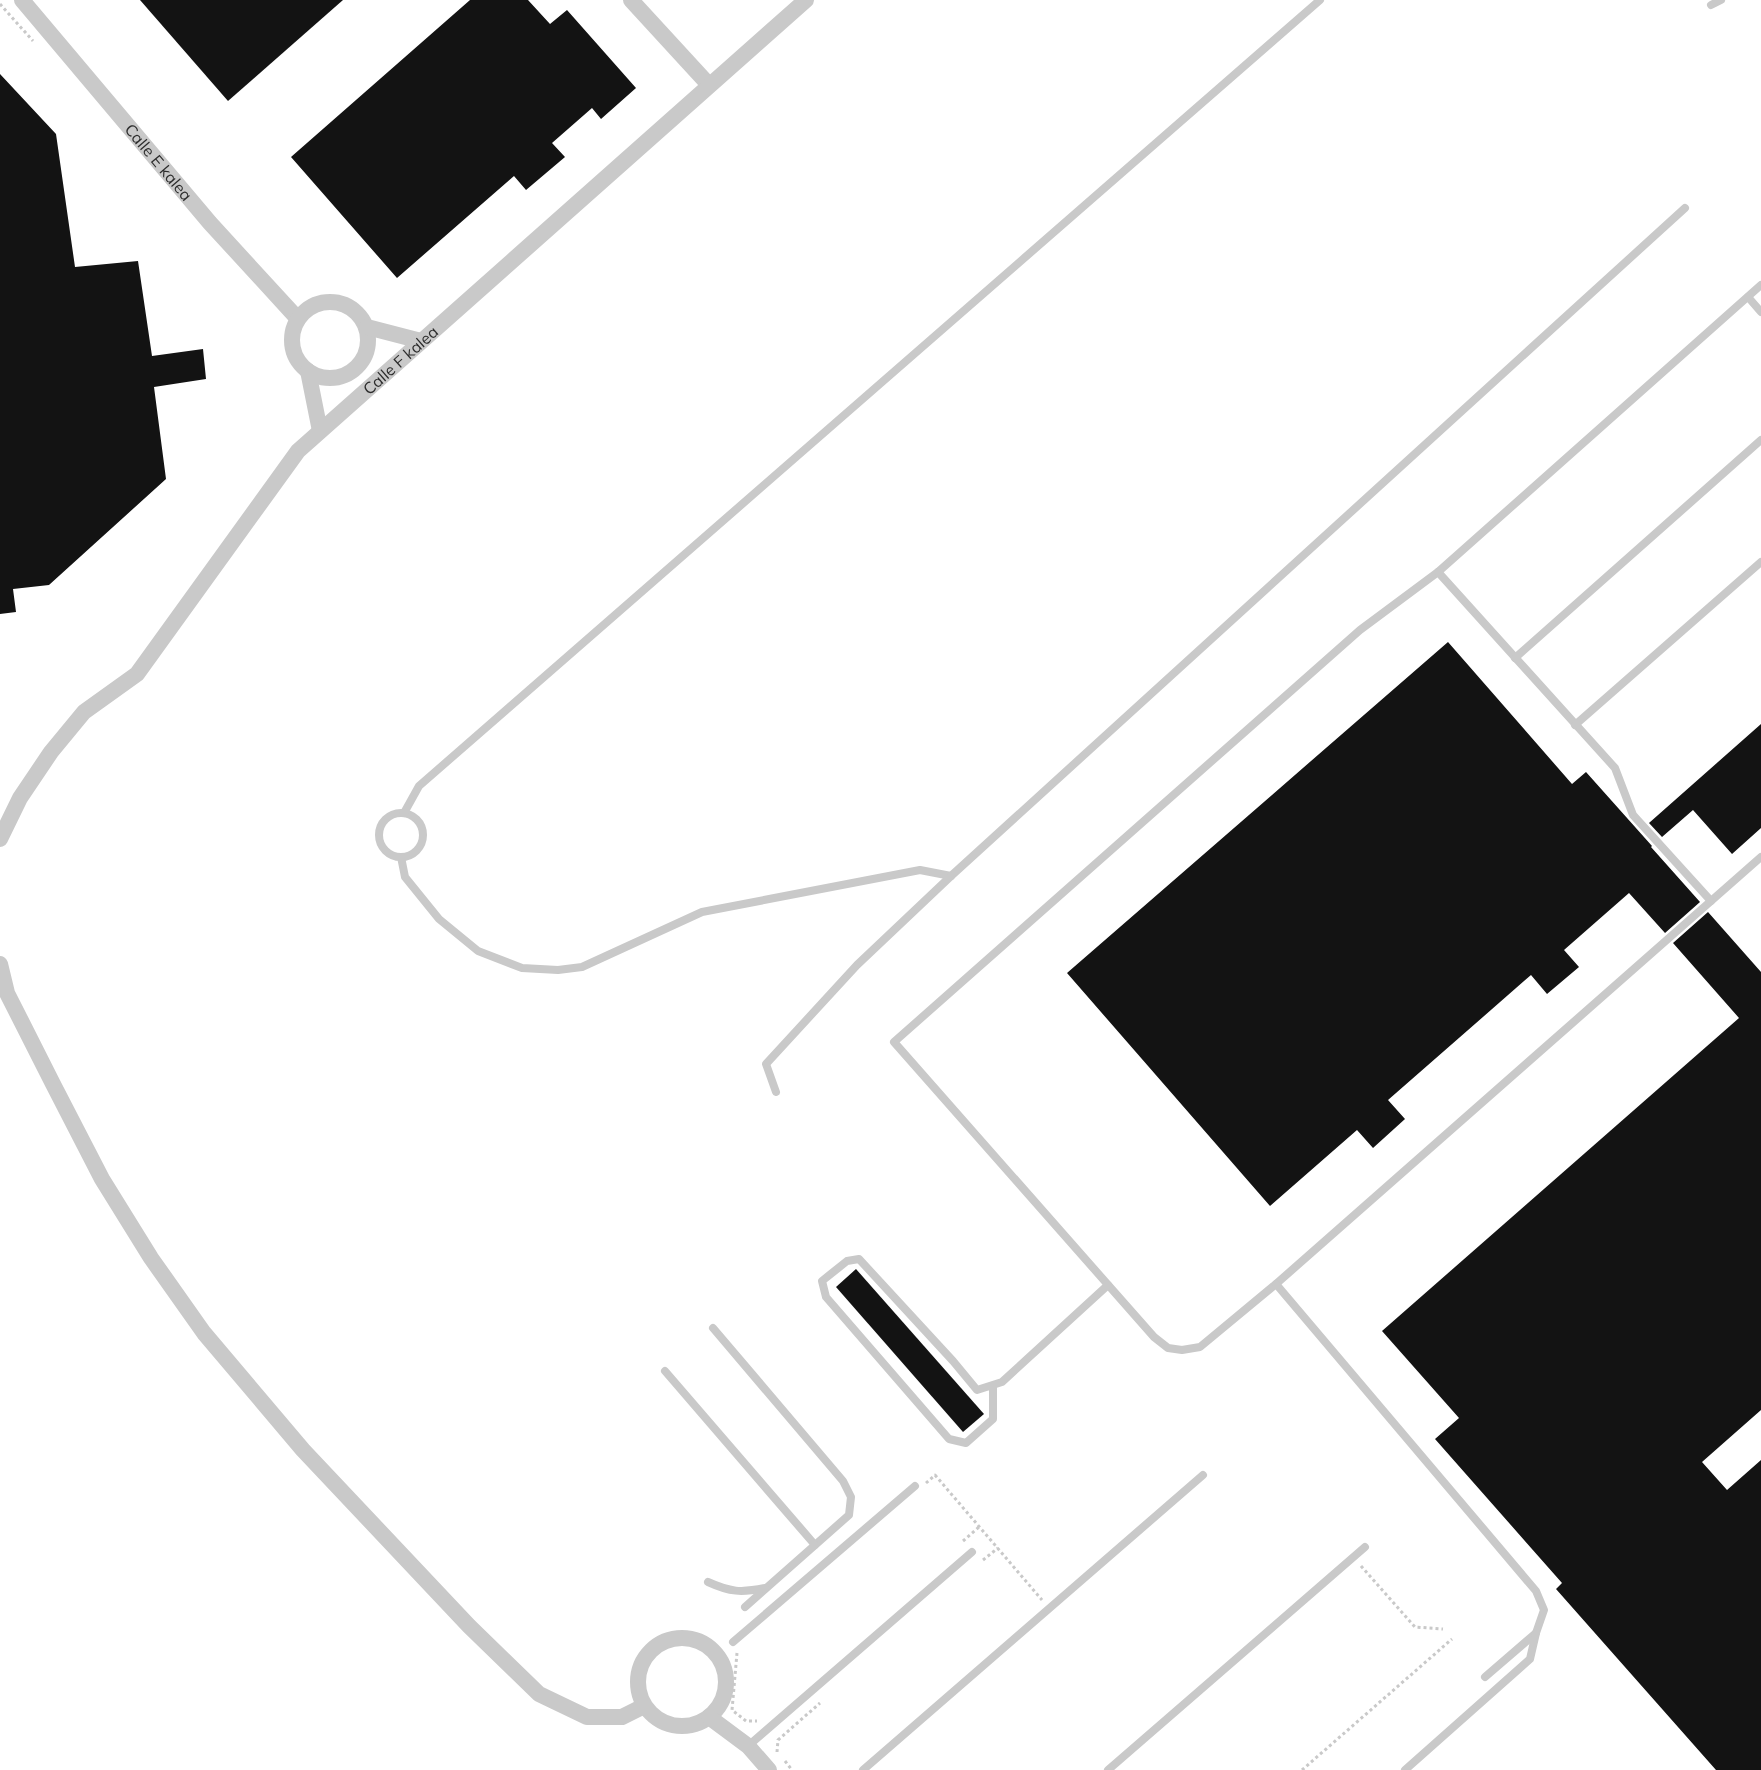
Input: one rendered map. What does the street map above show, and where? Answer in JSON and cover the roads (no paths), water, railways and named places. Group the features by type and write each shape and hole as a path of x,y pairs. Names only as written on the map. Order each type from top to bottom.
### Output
{"street":[{"name":"Calle E kalea","path":"22,0 210,223 298,319"},
{"path":"631,0 709,85"},
{"name":"Calle F kalea","path":"0,839 20,798 57,744 84,712 137,674 298,450 807,0"},
{"path":"335,302 354,310 367,327 369,338 364,358 358,367 340,377 318,376 308,371 299,363 294,353 293,330 298,319 314,305 335,302"},
{"path":"367,327 422,341"},
{"path":"308,371 320,431"},
{"path":"0,964 8,993 53,1084 102,1179 151,1258 204,1333 303,1450 469,1626 539,1694 587,1717 622,1717 644,1707"},
{"path":"686,1638 700,1642 713,1650 722,1663 726,1677 725,1692 719,1706 709,1717 696,1724 681,1727 666,1724 644,1707 638,1694 637,1680 644,1660 658,1644 671,1639 686,1638"},
{"path":"709,1717 748,1746 769,1770"}],"lane":[{"path":"404,813 419,786 1320,0"},
{"path":"1711,5 1721,0"},
{"path":"776,1092 766,1064 857,965 951,876 1684,208"},
{"path":"1761,285 1438,572 1360,630 894,1042 1154,1337 1168,1348 1182,1350 1200,1347 1276,1284 1761,857"},
{"path":"1748,297 1761,312"},
{"path":"1515,658 1761,440"},
{"path":"1575,725 1761,562"},
{"path":"1438,572 1615,768 1634,814 1711,901"},
{"path":"404,813 415,817 420,823 423,838 416,851 409,856 402,857 387,852 379,839 379,831 386,818 393,814 404,813"},
{"path":"402,857 405,877 439,919 478,951 522,968 558,970 582,967 702,912 920,870 951,876"},
{"path":"993,1386 993,1419 966,1443 949,1439 826,1297 822,1281 847,1261 859,1259 977,1390 1002,1382 1108,1285"},
{"path":"1276,1284 1536,1591 1544,1610 1530,1659 1405,1770"},
{"path":"713,1328 843,1481 851,1497 849,1515 745,1607"},
{"path":"665,1371 815,1545"},
{"path":"863,1770 1203,1475"},
{"path":"735,1645 917,1488"},
{"path":"1108,1770 1365,1547"},
{"path":"748,1746 972,1552"},
{"path":"708,1582 726,1590 750,1592 766,1588"},
{"path":"1485,1677 1536,1633"}]}
